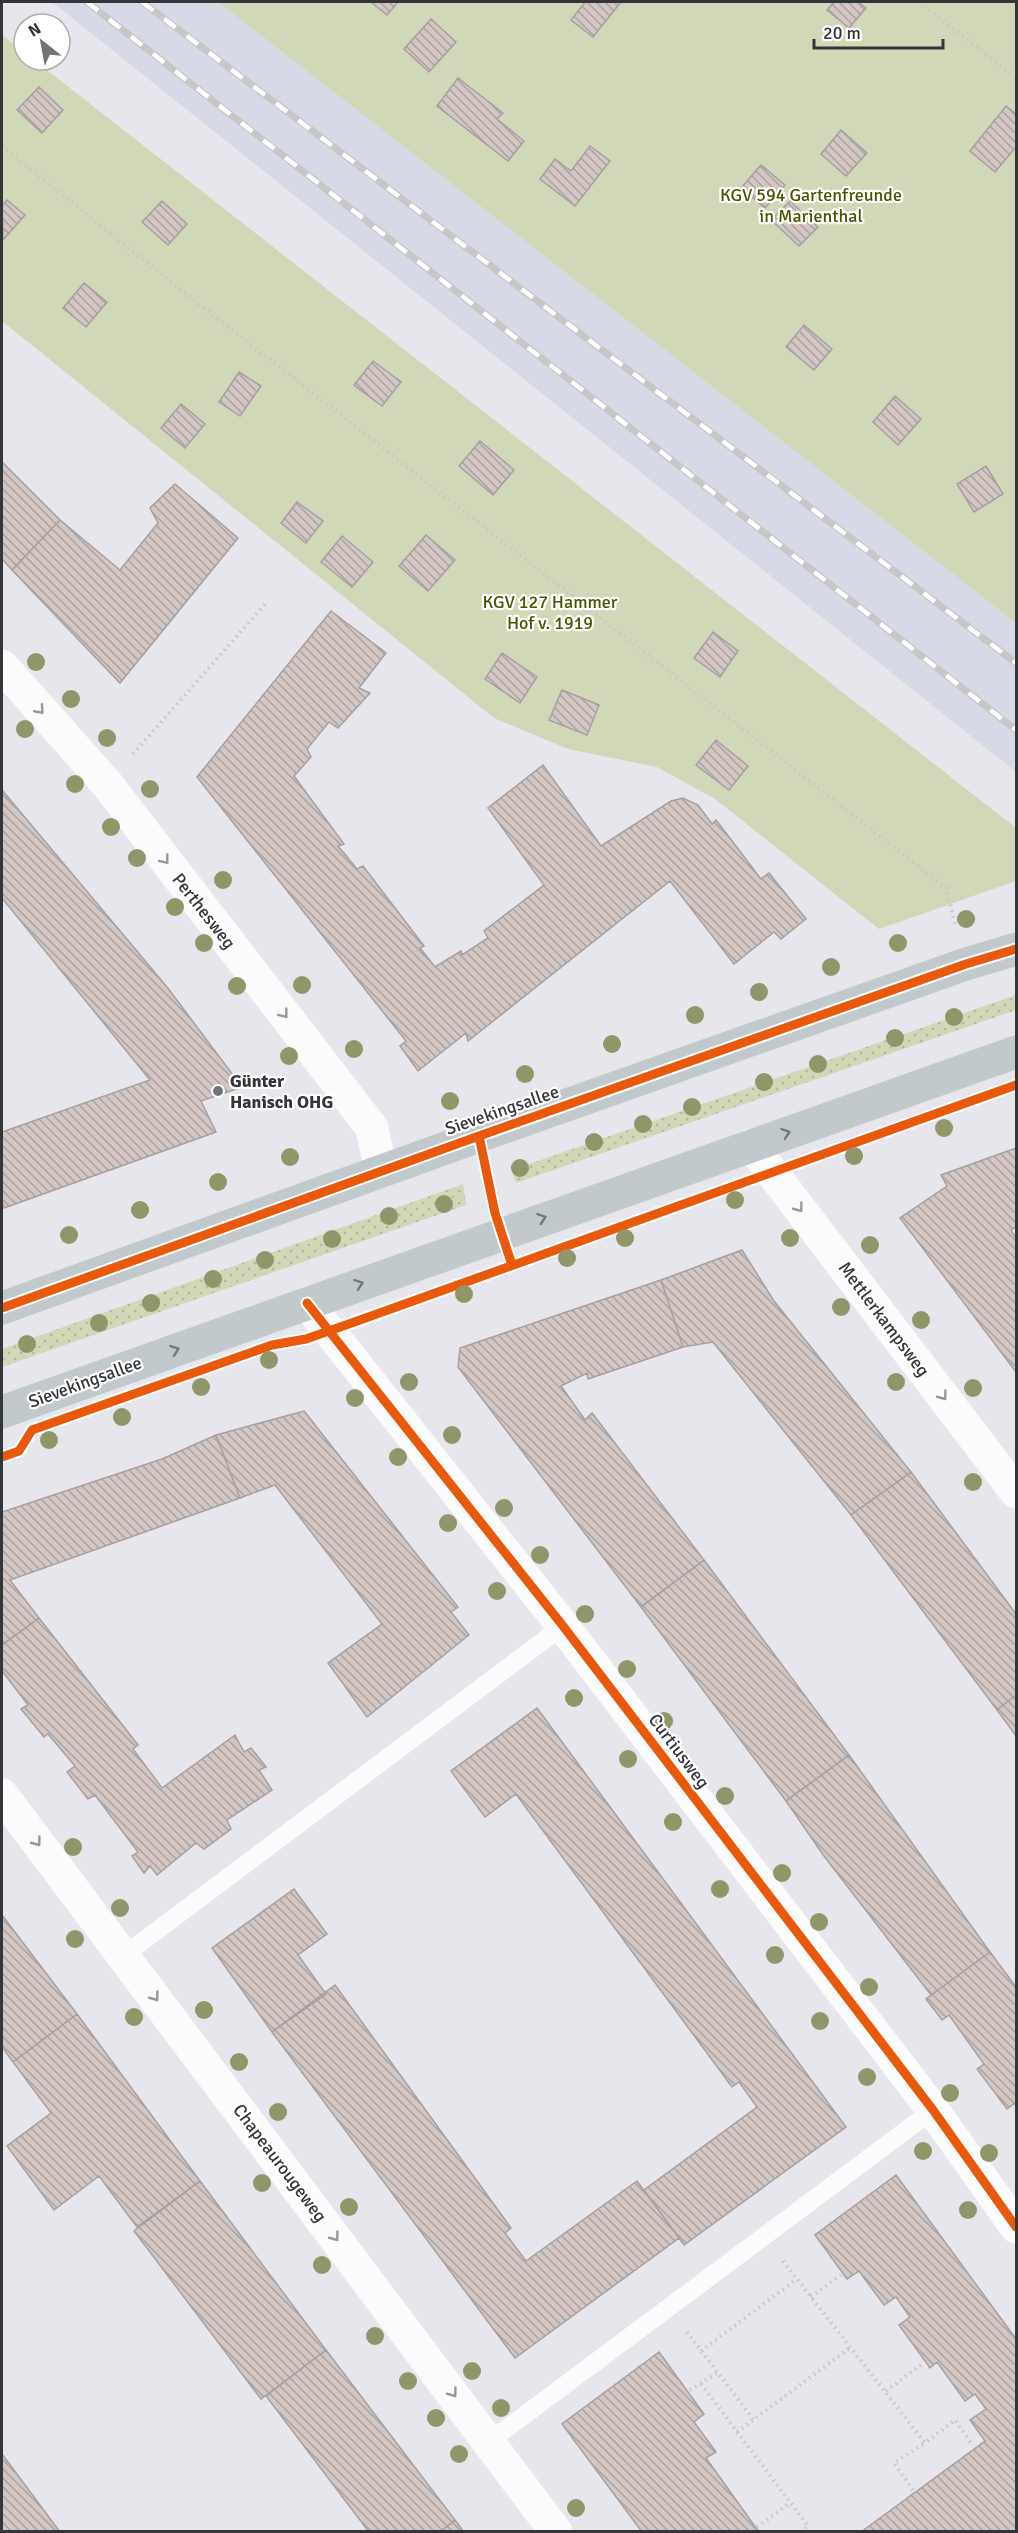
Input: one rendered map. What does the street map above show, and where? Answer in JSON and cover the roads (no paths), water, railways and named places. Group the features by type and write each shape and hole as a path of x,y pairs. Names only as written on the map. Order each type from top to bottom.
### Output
{"main road":[{"name":"Sievekingsallee","path":"2,1308 966,964 1017,949"},
{"name":"Sievekingsallee","path":"2,1412 1017,1052"}],"street":[{"name":"Perthesweg","path":"2,666 107,784 372,1128 381,1171"},
{"name":"Mettlerkampsweg","path":"751,1145 1017,1492"},
{"name":"Curtiusweg","path":"307,1303 563,1626 933,2110 1017,2227"},
{"name":"Chapeaurougeweg","path":"2,1796 490,2441 556,2532"}],"lane":[{"path":"123,1956 563,1626"},
{"path":"490,2441 933,2110"}],"railway":[{"path":"87,2 1016,730"},
{"path":"142,2 1016,663"}],"place":[{"name":"Günter Hanisch OHG","path":"218,1091"}],"park label":[{"name":"KGV 594 Gartenfreunde in Marienthal","path":"811,205"},
{"name":"KGV 127 Hammer Hof v. 1919","path":"550,612"}]}
